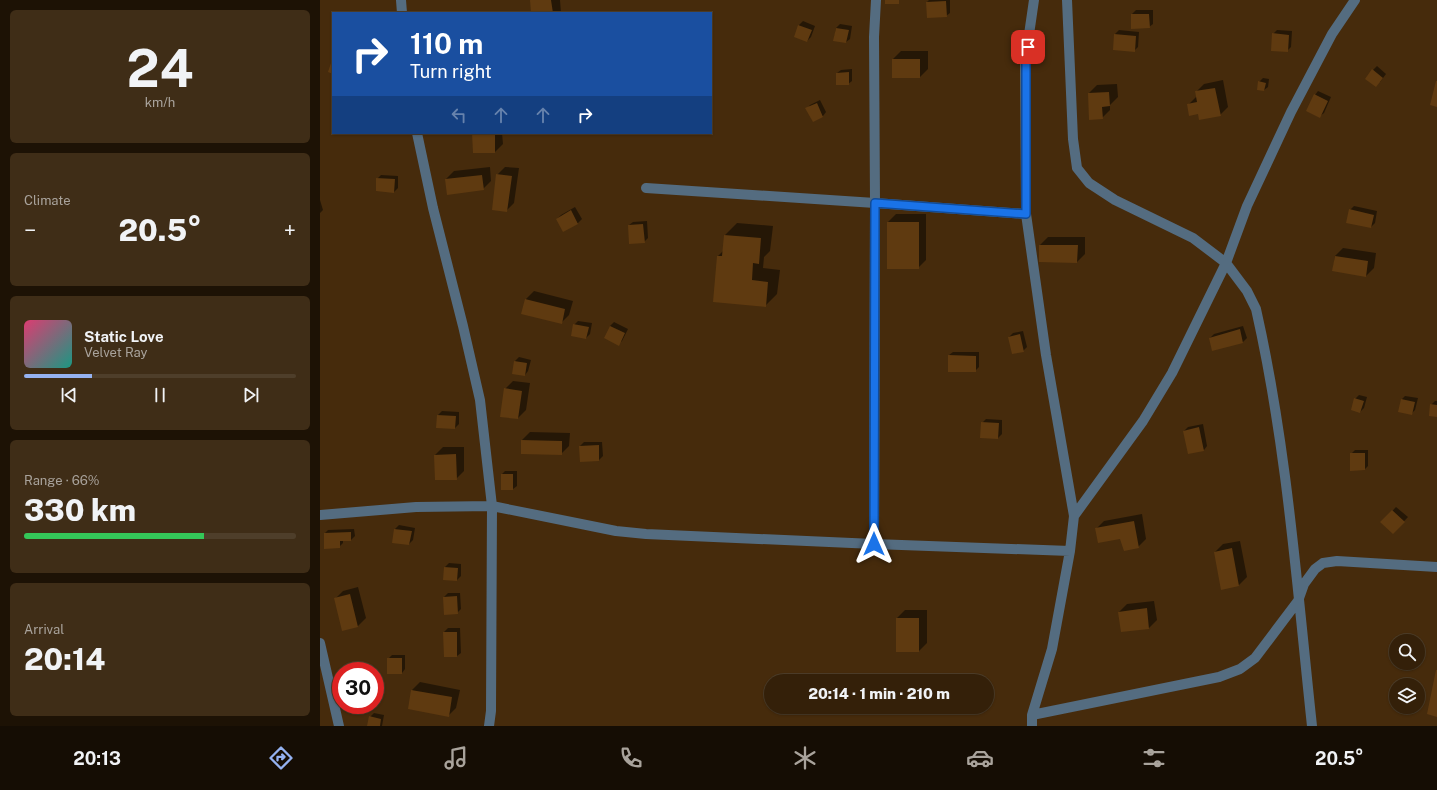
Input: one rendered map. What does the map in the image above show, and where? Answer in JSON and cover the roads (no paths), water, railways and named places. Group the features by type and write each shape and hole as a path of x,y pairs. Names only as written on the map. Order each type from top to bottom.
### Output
{"street":[{"path":"402,0 402,12"},
{"path":"874,544 874,37 876,0"},
{"path":"1032,726 1032,714 1052,649 1070,551 1074,516 1046,355 1026,214 1026,62 1034,0"},
{"path":"1067,0 1073,139 1077,168 1089,183 1108,196 1193,238 1226,263 1247,292 1256,309 1280,443 1312,726"},
{"path":"1074,516 1144,421 1186,345 1226,263 1247,206 1291,112 1332,34 1355,0"},
{"path":"417,134 480,400 492,506 491,711 489,726"},
{"path":"646,188 1026,214"},
{"path":"320,515 416,508 492,506 616,531 662,535 1070,551"},
{"path":"1032,714 1219,677 1240,669 1255,658 1298,601 1304,584 1315,569 1323,563 1337,561 1437,567"},
{"path":"320,642 339,726"}]}
